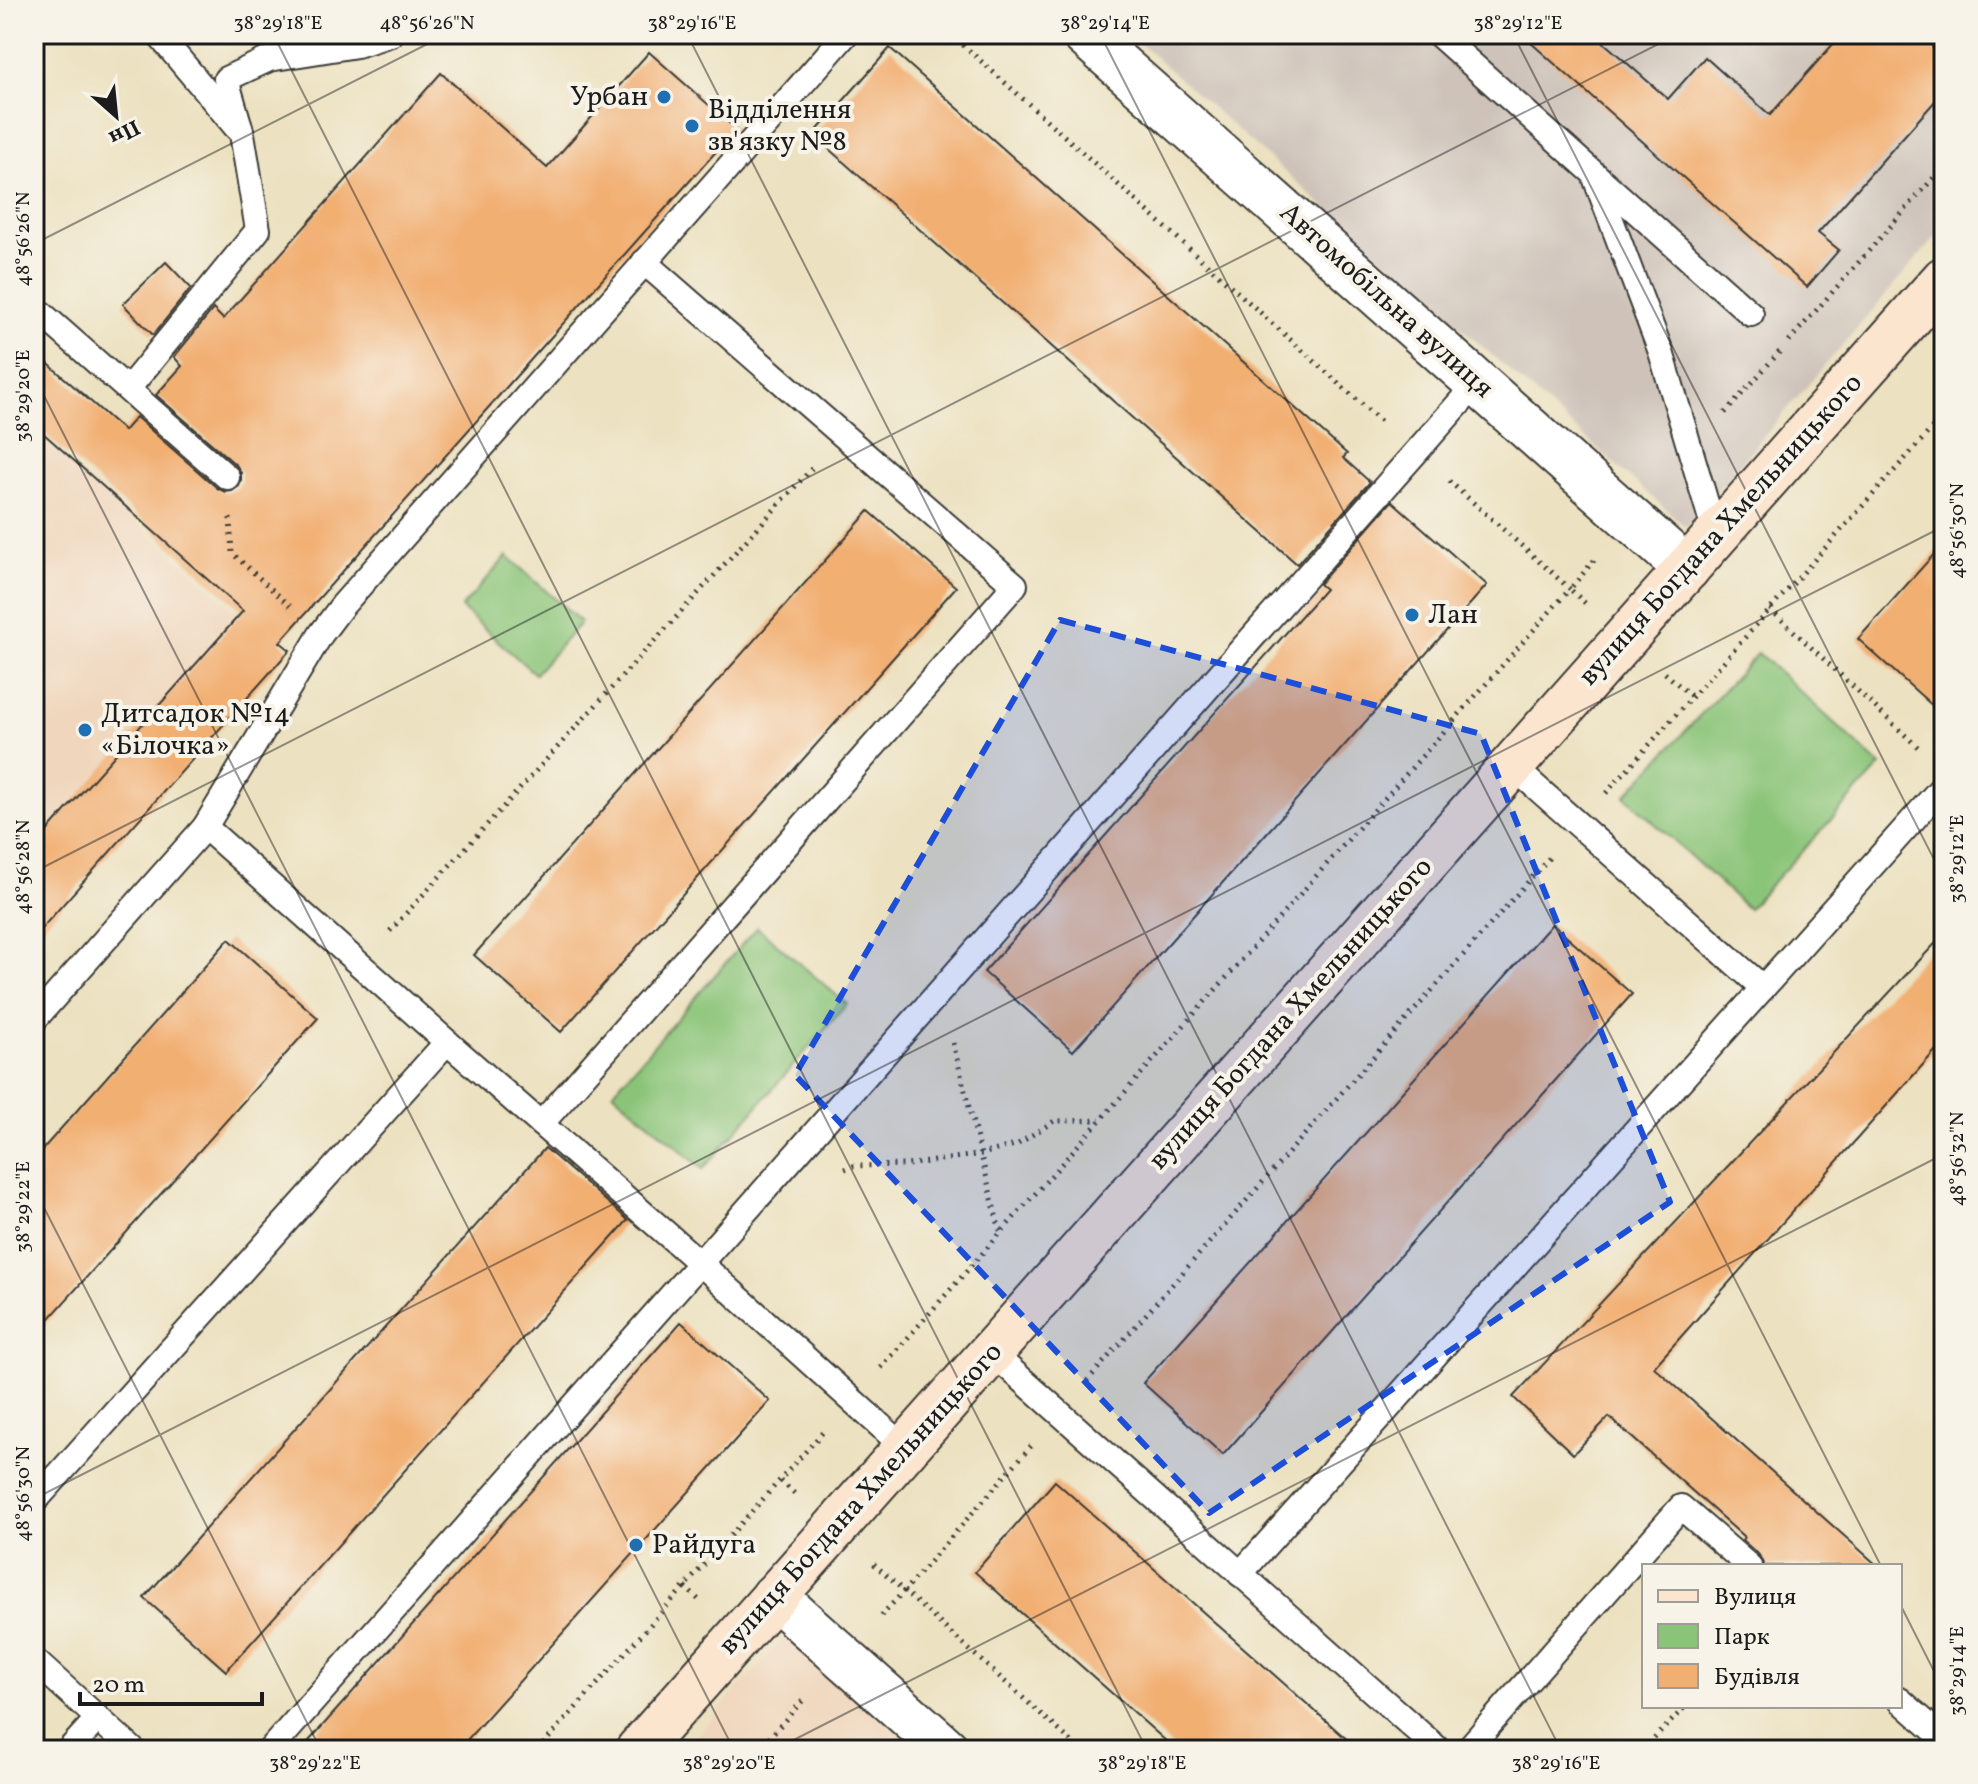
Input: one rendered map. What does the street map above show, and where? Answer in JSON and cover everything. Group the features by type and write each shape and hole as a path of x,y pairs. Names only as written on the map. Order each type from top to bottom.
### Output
{"street":[{"name":"Автомобільна вулиця","path":"1084,34 1687,569"},
{"name":"вулиця Богдана Хмельницького","path":"638,1750 1944,279"},
{"path":"774,1596 947,1750"}],"lane":[{"path":"158,34 242,134"},
{"path":"128,389 258,230 242,134 226,79 269,59 357,45 391,34"},
{"path":"34,1020 205,827 321,634 353,594 846,34"},
{"path":"1438,34 1751,314"},
{"path":"1594,174 1661,352 1716,536"},
{"path":"541,1124 1015,585 644,262"},
{"path":"34,307 227,477"},
{"path":"270,1750 1477,383"},
{"path":"1512,766 1763,988"},
{"path":"1240,1574 1944,785"},
{"path":"205,827 905,1448"},
{"path":"34,1502 447,1042"},
{"path":"991,1352 1439,1750"},
{"path":"1467,1750 1681,1507 1747,1564"},
{"path":"34,1660 133,1750"},
{"path":"1902,1702 1944,1739"},
{"path":"69,1750 98,1718"}],"path":[{"path":"538,1750 853,1400 1570,589 951,34"},
{"path":"1081,1750 904,1591 1578,825 1944,415"},
{"path":"360,964 842,435"},
{"path":"227,477 232,553 321,634"},
{"path":"1770,609 1921,750"},
{"path":"940,991 1001,1232"},
{"path":"840,1171 853,1166 907,1165 982,1154 1018,1144 1054,1121 1100,1120"},
{"path":"758,1750 805,1698"},
{"path":"1643,1750 1684,1708"}],"highlighted area":[{"path":"1060,620 1481,734 1670,1202 1209,1513 795,1075"}],"shaded area":[{"path":"1129,34 1944,34 1944,227 1686,527"},
{"name":"Дитсадок №14 «Білочка»","path":"34,432 240,615 34,845"},
{"path":"788,1633 920,1750 684,1750"}],"green space":[{"path":"507,556 581,622 535,674 461,608"},
{"path":"1758,653 1881,766 1748,909 1625,796"},
{"path":"757,927 847,1004 703,1169 613,1092"}],"building":[{"path":"1521,34 1594,34 1668,99 1705,57 1770,115 1842,34 1944,34 1944,91 1818,233 1839,250 1807,287"},
{"path":"890,48 1347,454 1343,458 1370,482 1297,564 813,135"},
{"path":"649,52 736,129 280,642 290,650 34,937 34,846 243,611 34,425 34,351 124,431 136,417 217,488 232,491 241,481 237,466 156,395 182,366 174,357 213,309 223,319 441,73 547,168"},
{"path":"166,262 191,288 153,335 123,304"},
{"path":"1392,501 1487,585 1073,1051 984,972 1325,589 1319,584"},
{"path":"869,511 956,587 561,1032 474,955"},
{"path":"1944,543 1944,716 1858,639"},
{"path":"1552,924 1632,994 1223,1455 1143,1383"},
{"path":"1944,934 1944,1041 1654,1367 1876,1564 1763,1564 1759,1555 1742,1540 1744,1537 1609,1417 1573,1454 1513,1397"},
{"path":"229,939 318,1018 34,1336 34,1159"},
{"path":"545,1148 628,1220 226,1671 144,1598"},
{"path":"681,1322 770,1401 458,1750 301,1750"},
{"path":"1055,1481 1359,1750 1176,1750 975,1572"}],"place":[{"name":"Урбан","path":"664,97"},
{"name":"Відділення зв'язку №8","path":"692,126"},
{"name":"Лан","path":"1412,615"},
{"name":"Дитсадок №14 «Білочка»","path":"85,730"},
{"name":"Райдуга","path":"636,1545"}]}
